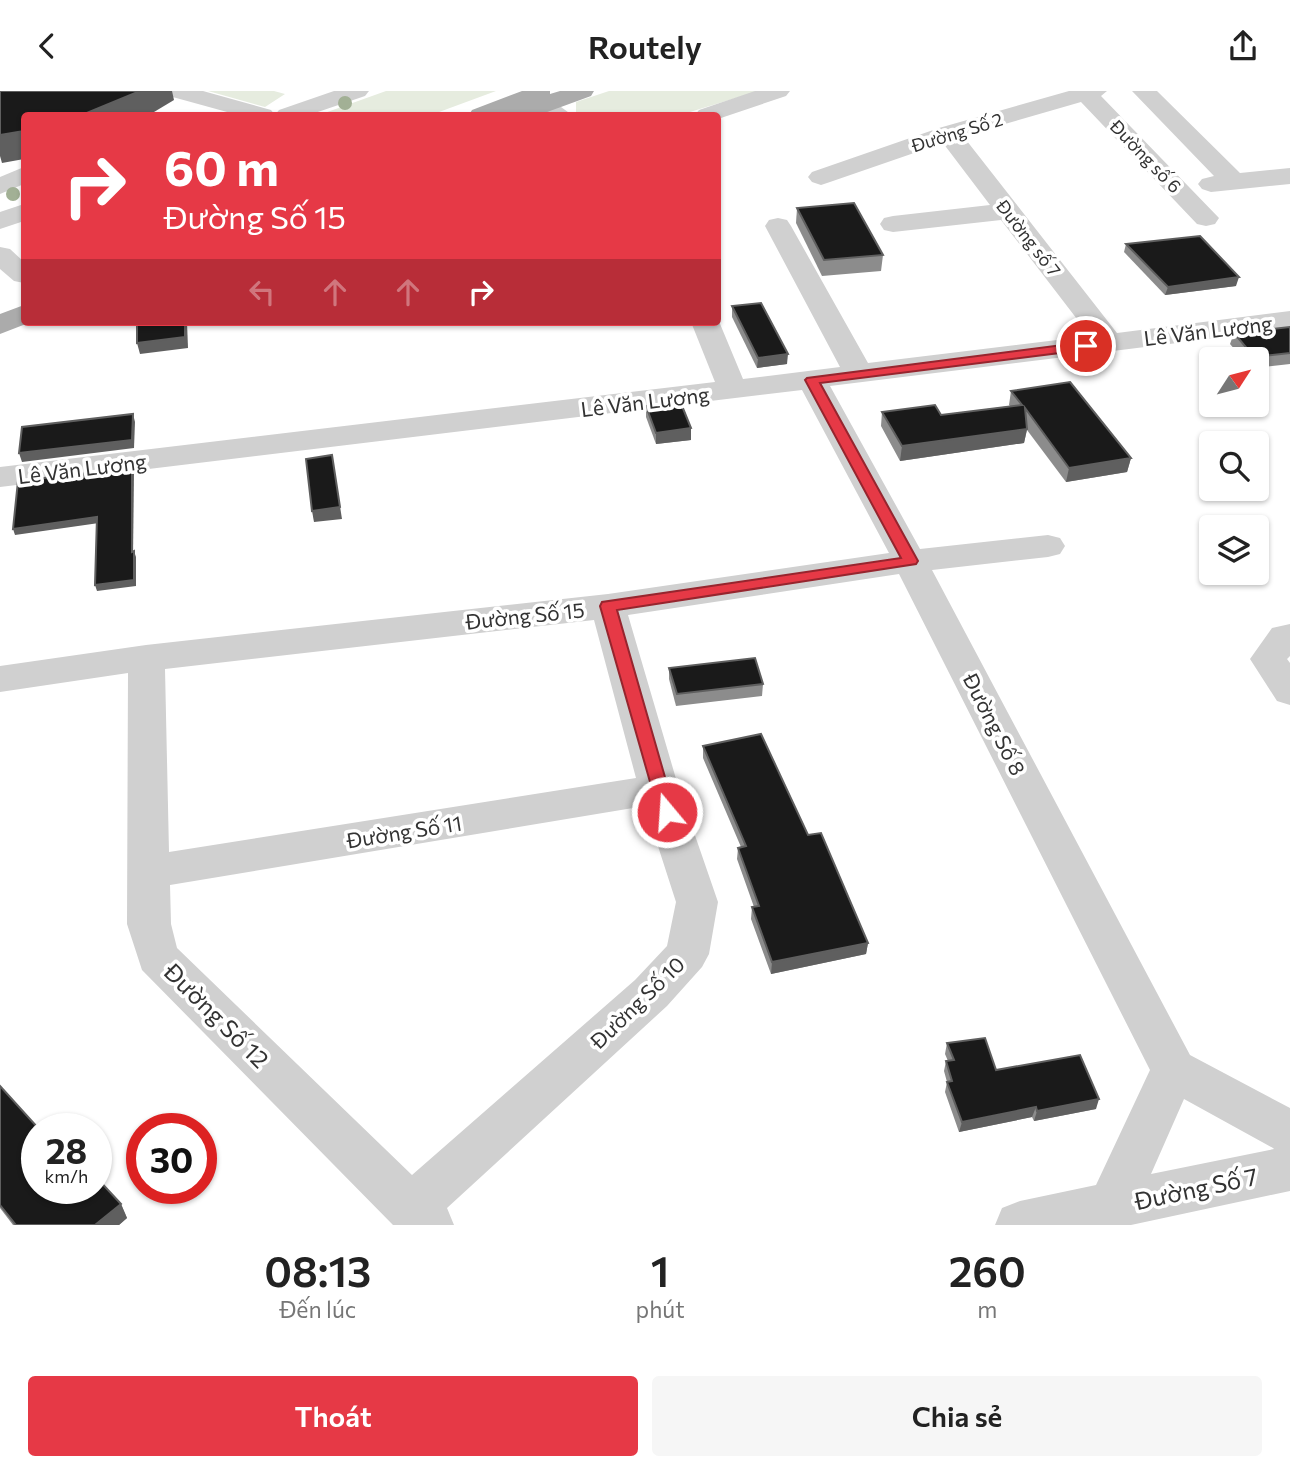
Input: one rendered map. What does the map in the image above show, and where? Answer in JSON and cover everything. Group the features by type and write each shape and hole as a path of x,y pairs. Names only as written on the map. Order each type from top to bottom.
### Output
{"main road":[{"path":"499,112 540,105 582,91"},
{"path":"0,306 21,297"},
{"path":"0,325 21,315"}],"street":[{"path":"177,91 252,112"},
{"path":"295,112 353,91"},
{"path":"716,112 778,91"},
{"path":"1144,91 1234,182"},
{"name":"Đường Số 2","path":"821,177 948,133 1091,92"},
{"name":"Đường số 6","path":"1091,92 1206,218"},
{"path":"210,112 231,106"},
{"name":"Đường số 7","path":"948,133 1110,343"},
{"path":"1177,187 1290,176"},
{"path":"0,185 21,177"},
{"path":"893,224 1008,211"},
{"path":"0,221 21,213"},
{"path":"778,226 859,374"},
{"path":"0,255 21,272"},
{"name":"Lê Văn Lương","path":"0,477 733,390 1290,320"},
{"path":"707,326 733,390"},
{"name":"Đường Số 8","path":"812,380 911,561 1174,1070"},
{"name":"Đường Số 15","path":"0,679 146,658 608,606 911,561 1048,546"},
{"name":"Đường Số 10","path":"420,1217 651,993 687,954 697,902 659,789 608,606"},
{"path":"1279,647 1290,692"},
{"name":"Đường Số 12","path":"146,658 149,924 158,957 420,1217"},
{"name":"Đường Số 11","path":"150,872 659,789"},
{"path":"1111,1207 1174,1070 1290,1133"},
{"name":"Đường Số 7","path":"1020,1225 1290,1168"}],"shaded area":[{"path":"208,91 274,91 285,94 265,107"},
{"path":"386,91 496,91 439,112 327,112"},
{"path":"609,91 759,91 690,112 576,112 576,102"}],"building":[{"path":"0,91 140,91 89,112 21,112 21,132 0,135"},
{"path":"854,203 883,255 824,260 797,208"},
{"path":"1200,236 1239,277 1168,287 1126,244"},
{"path":"761,303 788,354 758,358 732,306"},
{"path":"137,326 185,326 185,337 137,343"},
{"path":"1290,327 1290,353 1269,355 1269,347 1246,347 1234,333"},
{"path":"1070,382 1131,458 1069,468 1025,408 1027,429 902,446 882,412 935,405 941,415 1022,405 1011,391"},
{"path":"680,401 691,428 656,433 646,406"},
{"path":"133,414 132,440 19,453 22,427"},
{"path":"332,455 340,507 312,511 306,459"},
{"path":"132,468 134,580 95,585 97,517 13,529 18,481"},
{"path":"755,658 763,684 677,694 669,668"},
{"path":"761,734 808,835 821,833 868,943 772,962 752,907 759,906 738,848 746,846 703,746"},
{"path":"985,1038 996,1070 1080,1055 1099,1099 1037,1111 1036,1107 962,1122 947,1082 952,1081 946,1061 954,1060 947,1043"},
{"path":"0,1086 24,1113 21,1113 21,1204 112,1204 112,1194 121,1204 95,1225 16,1225 0,1205"}],"route":[{"path":"667,812 608,606 911,561 812,380 1086,346"}]}
